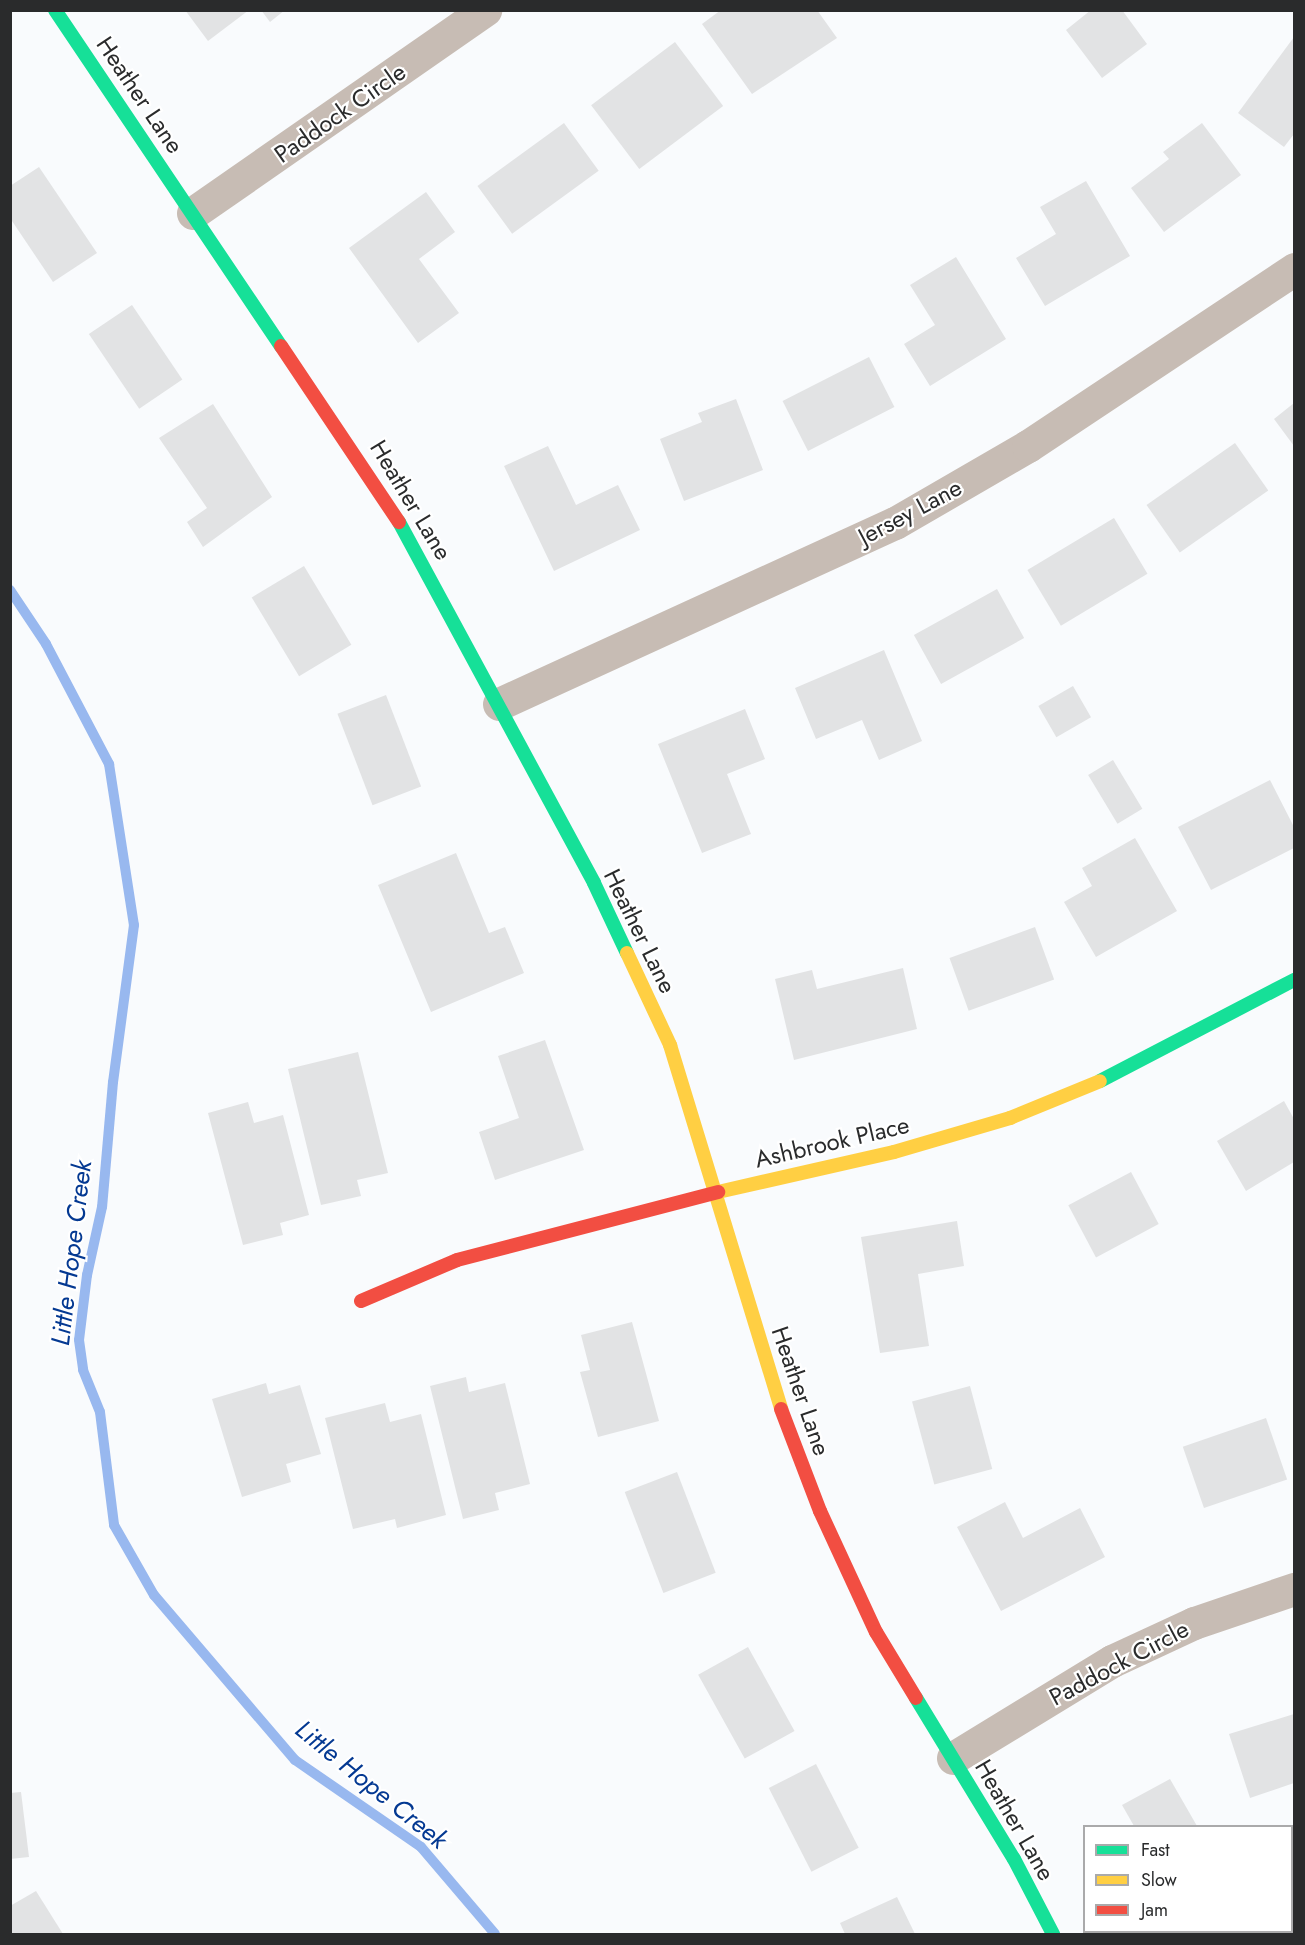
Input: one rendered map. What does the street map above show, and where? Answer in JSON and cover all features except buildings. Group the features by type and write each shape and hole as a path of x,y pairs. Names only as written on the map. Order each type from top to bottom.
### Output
{"street":[{"name":"Heather Lane","path":"56,10 378,486 499,705 594,884 670,1045 718,1192 772,1385 820,1511 876,1632 1014,1859 1053,1935"},
{"name":"Paddock Circle","path":"193,213 485,10"},
{"name":"Jersey Lane","path":"499,705 895,523 1028,446 1294,269"},
{"name":"Ashbrook Place","path":"361,1301 457,1260 718,1192 894,1152 1019,1114 1121,1073 1294,980"},
{"name":"Paddock Circle","path":"953,1758 1112,1661 1194,1623 1294,1589"}],"waterway":[{"name":"Little Hope Creek","path":"10,590 46,644 109,764 134,925 113,1082 102,1207 87,1275 79,1340 83,1370 100,1412 114,1525 154,1595 295,1760 421,1847 495,1934"}],"traffic: fast":[{"path":"55,10 281,346"},
{"path":"399,522 594,883 627,953"},
{"path":"1100,1081 1294,980"},
{"path":"916,1698 1014,1859 1053,1934"}],"traffic: slow":[{"path":"627,953 670,1045 781,1409"},
{"path":"718,1192 894,1152 1010,1118 1100,1081"}],"traffic: jam":[{"path":"281,346 399,522"},
{"path":"361,1301 457,1260 718,1192"},
{"path":"781,1409 820,1511 876,1632 916,1698"}]}
